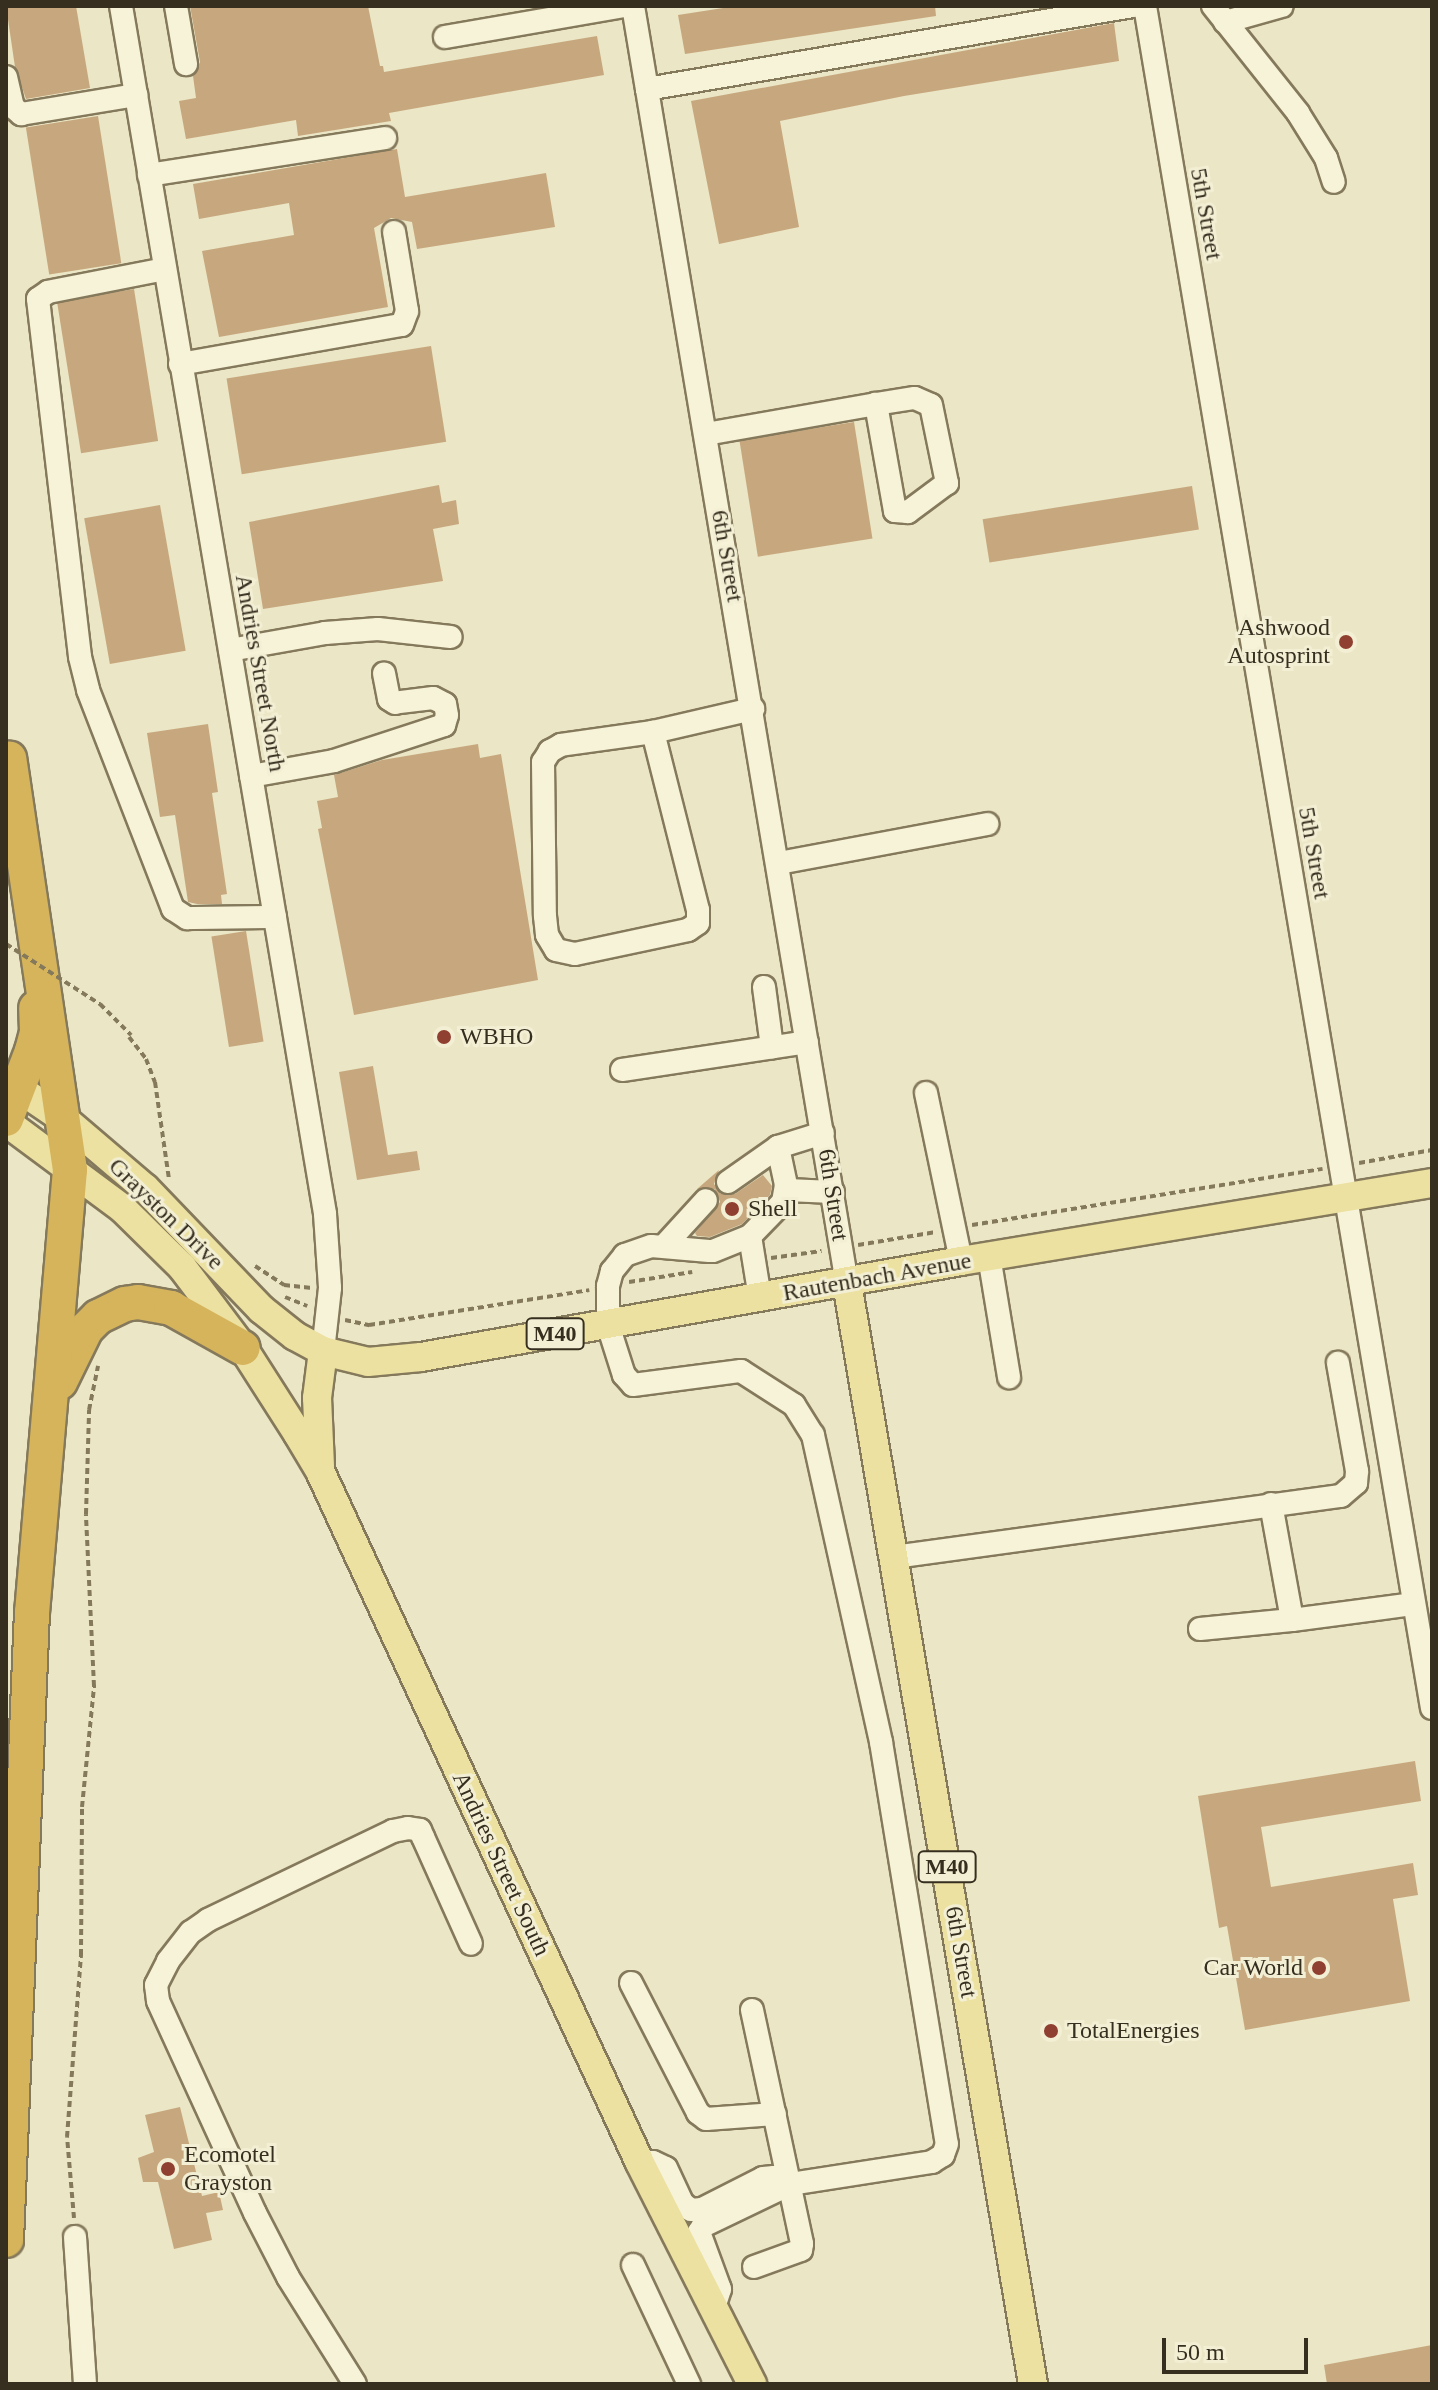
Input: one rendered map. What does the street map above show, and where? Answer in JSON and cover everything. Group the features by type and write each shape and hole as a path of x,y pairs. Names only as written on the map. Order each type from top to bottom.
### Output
{"highway":[{"path":"7,748 36,985 37,1032 10,1103"},
{"path":"6,2240 30,1644 70,1170 65,1120 7,748"},
{"path":"48,1411 79,1339 98,1317 125,1304 138,1302 171,1308 243,1348"}],"main road":[{"name":"Grayston Drive","path":"10,1103 65,1120 170,1211 261,1309 295,1336 323,1351"},
{"name":"Grayston Drive","path":"10,1103 70,1170 150,1233 204,1294 243,1348"},
{"name":"Rautenbach Avenue","path":"323,1351 349,1359 389,1361 989,1256 1432,1183"},
{"name":"6th Street","path":"847,1283 1033,2384"},
{"name":"Andries Street South","path":"243,1348 320,1471 640,2163 752,2384"},
{"path":"320,1471 317,1398 323,1351"}],"street":[{"name":"Andries Street North","path":"121,6 325,1214 330,1288 323,1351"},
{"path":"176,6 186,64"},
{"path":"445,37 625,6"},
{"name":"6th Street","path":"633,6 847,1283"},
{"path":"647,89 1132,6"},
{"name":"5th Street","path":"1145,6 1432,1708"},
{"path":"1219,14 1282,6"},
{"path":"1219,14 1298,113 1326,158 1334,182"},
{"path":"6,77 13,107 21,114 136,95"},
{"path":"149,175 385,138"},
{"path":"180,364 402,325 407,311 394,232"},
{"path":"165,269 48,292 38,299 80,657 88,690 173,909 187,918 275,917"},
{"path":"706,434 876,404 915,398 931,405 947,483 908,512 895,511 876,404"},
{"path":"230,650 325,633 378,629 451,637"},
{"path":"251,776 334,761 444,725 447,715 445,704 433,698 395,703 389,699 384,673"},
{"path":"653,732 698,910 698,923 688,930 575,954 556,950 547,935 545,916 543,762 550,751 561,745 653,732 753,709"},
{"path":"779,863 987,824"},
{"path":"764,987 772,1047"},
{"path":"622,1070 807,1042"},
{"path":"926,1093 957,1228 961,1261"},
{"path":"728,1182 778,1147 823,1133"},
{"path":"714,2308 720,2289 699,2232 703,2226 790,2184 932,2162 943,2155 947,2144 878,1726 818,1449 806,1420 794,1405 741,1371 633,1385 624,1375 608,1325 608,1286 618,1262 639,1247 711,1251 750,1236 783,1202 787,1190 778,1147"},
{"path":"787,1190 833,1192"},
{"path":"664,1246 706,1200"},
{"path":"750,1236 760,1298"},
{"path":"989,1256 1009,1377"},
{"path":"894,1557 1341,1496 1356,1483 1338,1363"},
{"path":"1271,1504 1292,1620"},
{"path":"1200,1629 1414,1604"},
{"path":"355,2384 288,2277 255,2213 158,2001 156,1985 183,1942 208,1920 393,1831 408,1828 420,1830 471,1944"},
{"path":"631,1983 698,2113 706,2119 775,2114"},
{"path":"752,2010 790,2184 801,2250 754,2267"},
{"path":"640,2163 653,2162 666,2168 682,2203 691,2210 702,2209 763,2178 774,2177 790,2184"},
{"path":"75,2237 85,2384"},
{"path":"633,2265 689,2384"}],"path":[{"path":"6,946 100,1004 148,1058 157,1081 172,1180"},
{"path":"247,1259 272,1280 284,1285 330,1288"},
{"path":"75,2237 67,2137 81,1955 82,1807 94,1686 86,1514 89,1410 98,1366"}],"building":[{"path":"6,6 76,6 90,88 26,99 15,67"},
{"path":"190,6 368,6 380,66 383,66 384,72 597,36 604,75 389,113 391,121 298,136 296,120 186,139 179,101 196,98 193,76 200,62"},
{"path":"736,6 935,6 936,16 685,54 678,15"},
{"path":"1114,23 1119,61 904,96 780,121 799,227 719,244 691,101"},
{"path":"98,116 121,263 49,275 26,127"},
{"path":"397,149 405,197 546,173 555,227 417,249 412,222 391,218 374,228 388,307 219,337 202,251 294,235 289,203 199,219 193,184"},
{"path":"134,289 158,441 81,453 57,301"},
{"path":"431,346 446,442 242,474 227,378"},
{"path":"854,422 872,539 758,557 739,440"},
{"path":"439,485 442,503 456,500 459,524 433,529 443,581 263,609 249,522"},
{"path":"1192,486 1199,529 989,563 983,519"},
{"path":"160,505 186,651 110,664 84,518"},
{"path":"208,724 218,792 212,793 227,894 221,895 222,904 188,902 175,815 160,817 147,733"},
{"path":"478,744 480,758 501,754 538,980 354,1015 318,829 322,828 317,801 338,797 334,775 382,760"},
{"path":"246,931 264,1042 229,1047 211,936"},
{"path":"373,1066 388,1155 417,1151 420,1170 357,1180 339,1072"},
{"path":"719,1170 714,1184 721,1194 735,1194 763,1175 772,1186 770,1195 742,1224 710,1237 697,1236 695,1233 720,1202 715,1189 697,1189"},
{"path":"1415,1761 1421,1801 1261,1827 1271,1887 1413,1863 1418,1895 1393,1899 1410,2001 1245,2030 1227,1926 1219,1928 1198,1796"},
{"name":"Ecomotel Grayston","path":"180,2107 202,2196 219,2192 223,2210 206,2213 212,2240 174,2249 158,2182 143,2182 138,2158 154,2152 145,2115"},
{"path":"1432,2345 1432,2384 1327,2384 1324,2365"}],"place":[{"name":"Ashwood Autosprint","path":"1346,642"},
{"name":"WBHO","path":"444,1037"},
{"name":"Shell","path":"732,1209"},
{"name":"Car World","path":"1319,1968"},
{"name":"TotalEnergies","path":"1051,2031"},
{"name":"Ecomotel Grayston","path":"168,2169"}]}
